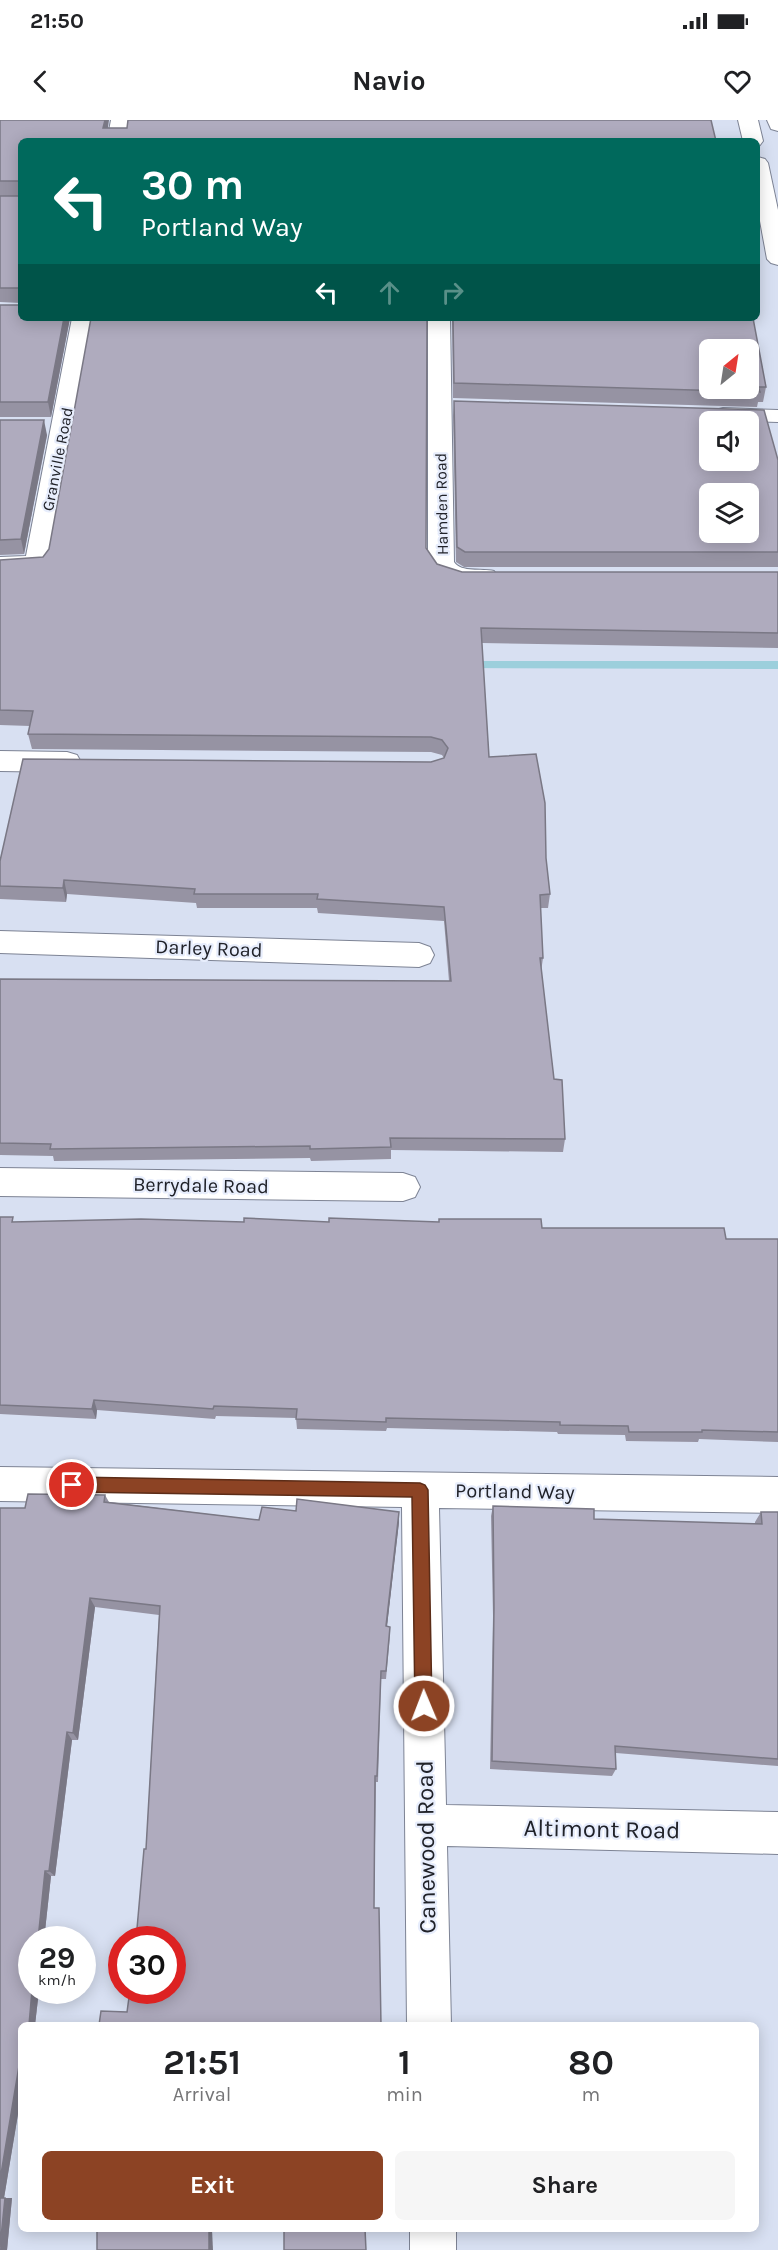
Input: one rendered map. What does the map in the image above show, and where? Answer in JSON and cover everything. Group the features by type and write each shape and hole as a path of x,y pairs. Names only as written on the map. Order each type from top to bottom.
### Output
{"street":[{"path":"118,138 121,120"},
{"path":"748,120 752,138"},
{"path":"777,120 778,125"},
{"path":"760,172 778,259"},
{"name":"Granville Road","path":"0,565 37,564 53,426 83,321"},
{"name":"Hamden Road","path":"439,321 451,407 441,562 446,571 461,577 508,577"},
{"path":"759,416 775,416"},
{"path":"0,761 92,762"},
{"name":"Darley Road","path":"0,942 419,955"},
{"name":"Berrydale Road","path":"0,1182 403,1187"},
{"name":"Portland Way","path":"0,1484 778,1495"},
{"name":"Canewood Road","path":"420,1490 429,2022"},
{"name":"Altimont Road","path":"426,1825 778,1833"},
{"path":"433,2232 433,2250"}],"building":[{"path":"0,120 105,120 103,128 127,128 128,120 711,120 715,138 18,138 18,181 0,181"},
{"path":"0,196 18,196 18,288 0,288"},
{"path":"0,305 18,305 18,321 63,321 48,402 0,402"},
{"path":"90,321 427,321 426,548 437,564 462,572 778,572 778,633 481,628 489,757 536,754 545,803 546,858 550,894 540,895 543,958 540,958 554,1079 562,1080 565,1139 390,1138 391,1147 310,1149 310,1146 50,1149 51,1144 0,1143 0,979 451,981 444,907 317,899 318,894 194,894 195,889 64,880 63,888 0,886 0,861 23,759 431,762 444,758 448,748 442,740 431,737 28,734 33,711 0,710 0,560 43,557 49,549"},
{"path":"453,321 754,321 757,339 699,339 699,390 454,383"},
{"path":"759,350 766,387 759,387"},
{"path":"454,401 764,410 778,460 778,552 465,552 457,547"},
{"path":"0,420 44,420 21,539 0,540"},
{"path":"0,1217 13,1217 12,1222 141,1219 244,1222 244,1218 329,1222 329,1218 439,1222 439,1219 541,1219 542,1228 724,1228 726,1239 778,1239 778,1432 702,1430 702,1432 629,1432 628,1426 560,1425 560,1422 386,1418 386,1422 296,1419 297,1409 214,1406 213,1409 94,1400 92,1409 0,1405"},
{"path":"28,1494 105,1495 104,1502 259,1520 262,1507 296,1511 297,1499 399,1512 386,1626 390,1627 386,1671 381,1671 377,1776 375,1776 374,1908 379,1908 381,2022 99,2022 101,2011 127,2012 128,2004 186,2004 186,1926 137,1926 144,1849 146,1849 160,1606 90,1598 73,1733 67,1732 49,1871 45,1871 39,1926 18,1926 18,2004 31,2004 29,2022 18,2022 18,2072 0,2180 0,1508 25,1508"},
{"path":"493,1506 594,1509 594,1519 762,1524 761,1512 778,1512 778,1759 615,1746 616,1769 492,1761"},
{"path":"0,2198 5,2198 0,2247"},
{"path":"97,2232 209,2232 209,2250 97,2250"},
{"path":"284,2232 365,2232 366,2250 284,2250"}],"waterway":[{"path":"467,665 778,665"}],"route":[{"path":"72,1485 420,1490 424,1706"}]}
